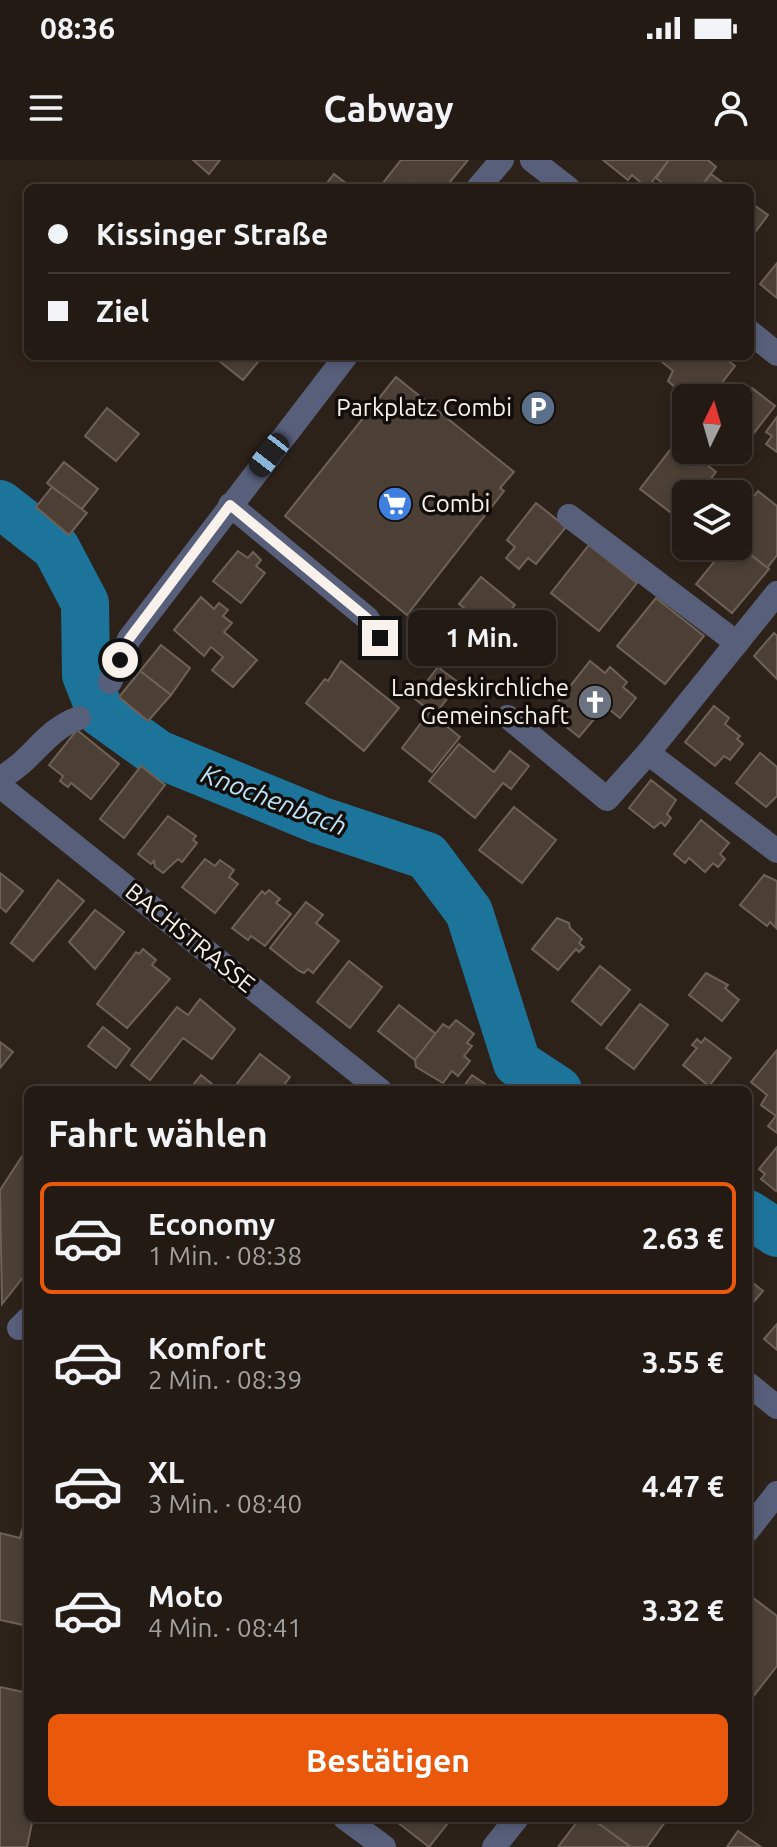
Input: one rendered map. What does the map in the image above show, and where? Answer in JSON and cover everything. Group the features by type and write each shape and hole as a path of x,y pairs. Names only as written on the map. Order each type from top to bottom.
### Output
{"street":[{"path":"481,184 502,160"},
{"path":"532,160 563,184"},
{"path":"754,335 777,354"},
{"path":"110,682 129,639 343,360"},
{"path":"230,505 367,618 380,638"},
{"path":"569,516 737,643"},
{"path":"508,717 607,799 777,593"},
{"path":"0,778 17,769 58,725 79,718"},
{"path":"648,753 777,851"},
{"name":"BACHSTRASSE","path":"0,786 375,1086"},
{"path":"752,1387 777,1407"},
{"path":"752,1525 777,1493"},
{"path":"350,1822 384,1847"},
{"path":"494,1847 514,1822"}],"building":[{"path":"193,160 220,160 209,174"},
{"path":"401,160 468,160 448,184 382,184"},
{"path":"603,160 669,160 650,184 642,184 632,175 628,180"},
{"path":"669,160 708,160 716,167 703,184 664,184 656,178"},
{"path":"334,174 347,184 326,184"},
{"path":"711,174 725,184 703,184"},
{"path":"754,205 768,215 754,234"},
{"path":"777,263 777,298 760,284"},
{"path":"218,360 260,360 243,380"},
{"path":"660,360 727,360 735,366 721,384 672,385 668,381 673,371"},
{"name":"Combi","path":"396,377 514,472 500,488 504,491 407,615 285,516"},
{"path":"752,388 775,406 752,435"},
{"path":"107,408 139,434 116,461 85,436"},
{"path":"777,417 777,452 766,444 772,436 766,432"},
{"path":"672,447 672,464 706,464 716,472 710,480 672,480 672,514 640,489"},
{"path":"64,462 98,489 81,510 47,483"},
{"path":"52,487 87,513 69,535 36,507"},
{"path":"758,491 777,506 777,555 767,568 752,556 752,499"},
{"path":"536,503 566,527 536,564 528,558 519,569 506,558 515,547 507,540"},
{"path":"589,545 637,583 599,631 551,593"},
{"path":"238,551 248,558 253,552 261,560 256,566 265,573 241,603 213,581"},
{"path":"752,556 769,569 732,613 696,584 716,560 752,560"},
{"path":"481,577 515,605 493,631 459,604"},
{"path":"201,597 214,609 219,603 228,610 223,616 232,623 224,632 257,660 233,687 212,670 223,657 211,647 204,656 174,630"},
{"path":"656,598 704,636 665,684 617,646"},
{"path":"774,633 777,636 777,679 754,656"},
{"path":"161,645 190,668 171,695 140,671"},
{"path":"341,661 399,708 364,751 306,703 325,679 328,681"},
{"name":"Landeskirchliche Gemeinschaft","path":"590,661 605,673 610,667 627,682 623,687 636,698 620,718 605,706 579,737 549,713"},
{"path":"438,667 459,683 434,716 460,737 432,772 402,748 430,711 414,698"},
{"path":"140,671 171,695 148,721 119,697"},
{"path":"714,706 729,718 725,724 740,736 737,739 743,744 730,760 724,756 715,766 685,742"},
{"path":"77,730 119,764 91,799 71,783 68,787 60,781 63,776 49,765"},
{"path":"459,744 494,772 510,751 529,766 511,789 503,783 475,818 429,781"},
{"path":"760,753 777,767 777,796 766,807 736,783"},
{"path":"141,766 165,785 124,838 100,819"},
{"path":"651,780 676,800 667,814 671,818 665,826 661,822 654,828 629,808"},
{"path":"514,807 556,840 522,883 479,850"},
{"path":"168,816 196,836 193,840 197,843 182,862 178,859 163,873 155,867 154,861 151,864 138,854"},
{"path":"701,820 729,843 720,854 725,859 718,867 713,863 705,872 689,858 685,863 674,854"},
{"path":"205,859 215,866 220,860 234,870 229,877 238,884 215,913 182,887"},
{"path":"0,873 23,891 6,912 0,907"},
{"path":"764,875 777,881 776,928 770,922 767,926 740,905"},
{"path":"58,880 84,901 33,961 11,943"},
{"path":"269,890 280,899 276,903 291,914 265,946 251,936 248,940 232,928 262,891 265,894"},
{"path":"306,902 323,915 316,923 339,941 313,973 308,969 304,973 299,971 270,948"},
{"path":"95,910 124,932 95,969 69,942"},
{"path":"557,918 569,923 582,939 579,943 584,947 579,952 576,949 558,970 532,949"},
{"path":"143,949 156,960 152,965 170,979 127,1028 97,1004 136,952 139,954"},
{"path":"349,961 382,987 350,1028 317,1002"},
{"path":"600,966 630,990 601,1025 572,1001"},
{"path":"706,973 728,985 725,988 739,1000 722,1021 689,995"},
{"path":"200,999 235,1029 212,1059 183,1038 150,1080 131,1065 177,1007 188,1015"},
{"path":"640,1004 668,1025 634,1069 606,1048"},
{"path":"399,1005 436,1034 415,1060 378,1031"},
{"path":"456,1020 474,1034 467,1043 472,1046 464,1056 470,1061 458,1076 452,1071 443,1083 416,1067 415,1060 443,1024 449,1028"},
{"path":"103,1027 130,1049 116,1068 88,1046"},
{"path":"705,1038 731,1058 709,1086 683,1065 697,1048 692,1045 697,1039 701,1043"},
{"path":"0,1042 13,1052 0,1068"},
{"path":"777,1050 777,1133 768,1126 776,1116 761,1105 767,1095 751,1082"},
{"path":"260,1054 290,1077 283,1086 235,1086"},
{"path":"201,1075 212,1084 211,1086 192,1086"},
{"path":"472,1075 488,1086 464,1086"},
{"path":"777,1147 776,1191 761,1179 765,1174 759,1169"},
{"path":"24,1153 24,1276 2,1304 0,1190"},
{"path":"752,1282 763,1291 752,1303"},
{"path":"777,1324 777,1350 764,1339"},
{"path":"24,1523 24,1625 0,1620 0,1533 20,1538"},
{"path":"752,1597 777,1616 777,1666 752,1698"},
{"path":"0,1687 24,1692 24,1822 32,1822 27,1847 0,1847"},
{"path":"397,1822 449,1822 429,1847"},
{"path":"577,1822 597,1822 631,1847 558,1847"},
{"path":"597,1822 665,1822 647,1847 631,1847"},
{"path":"738,1831 761,1847 727,1847"}],"waterway":[{"name":"Knochenbach","path":"0,504 56,548 85,603 86,675 101,713 158,754 319,820 427,856 469,912 517,1063 552,1086"},
{"name":"Knochenbach","path":"752,1217 777,1233"}],"place":[{"name":"Parkplatz Combi","path":"538,408"},
{"name":"Combi","path":"395,504"},
{"name":"Landeskirchliche Gemeinschaft","path":"595,702"}],"route":[{"path":"120,660 129,639 230,505 367,618 380,638"}]}
